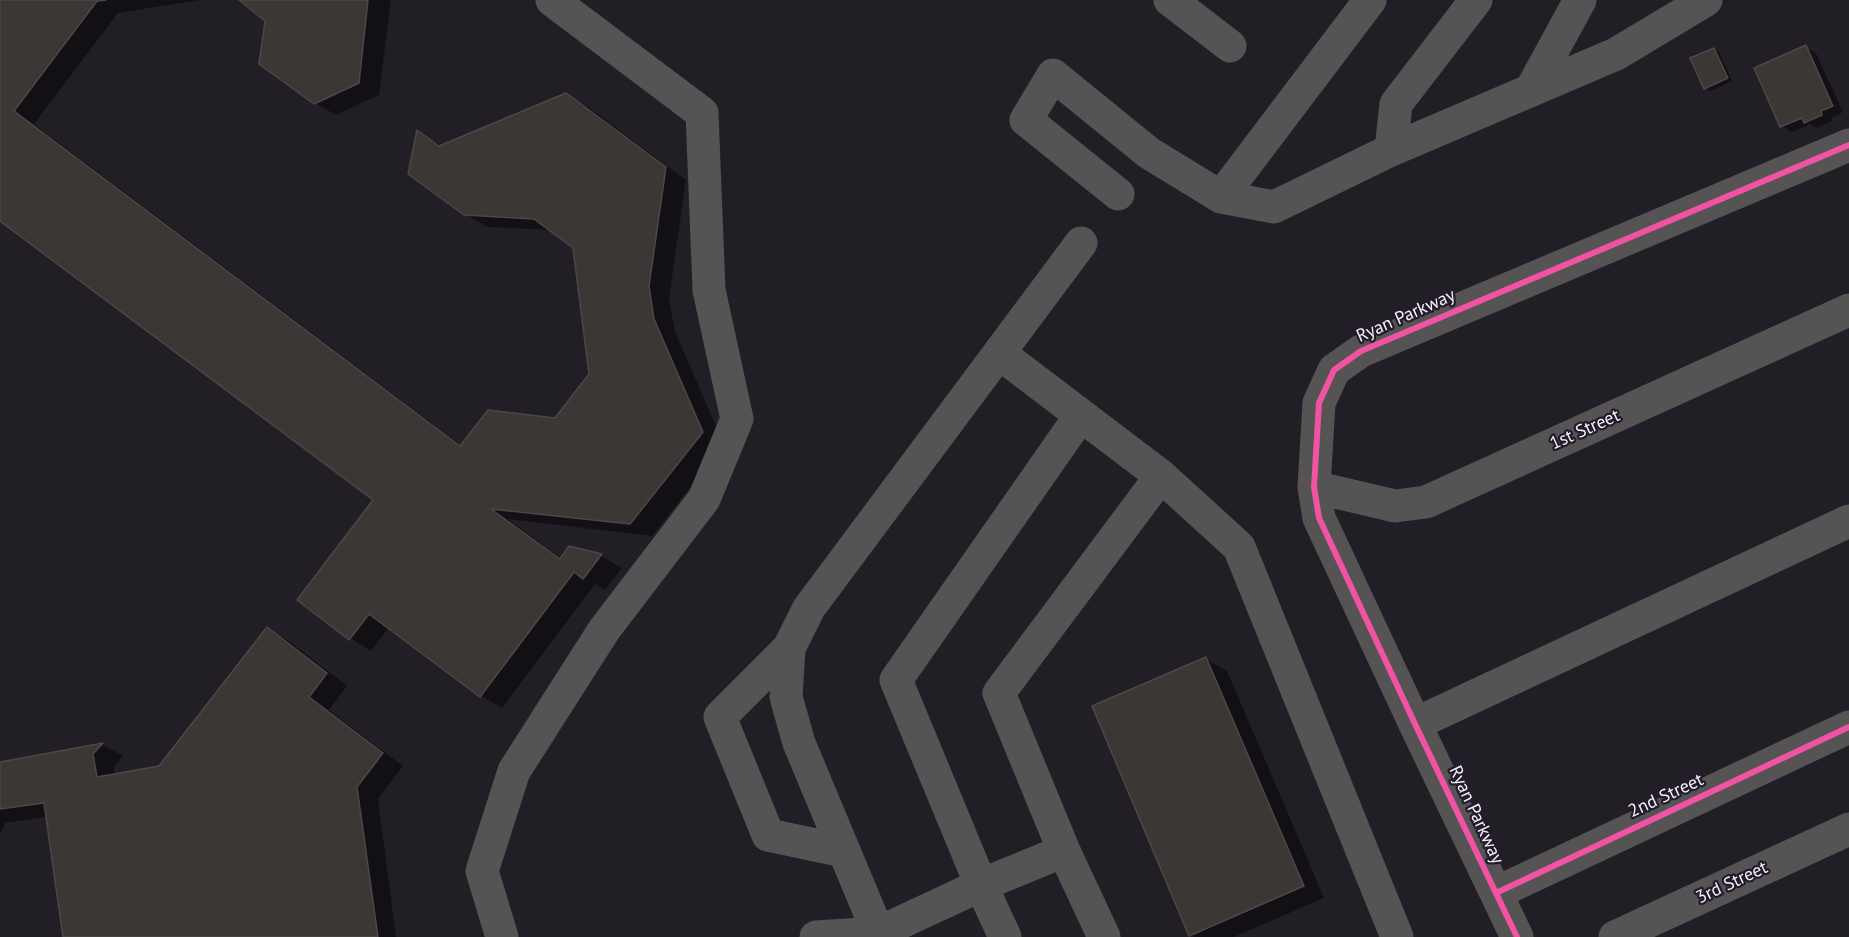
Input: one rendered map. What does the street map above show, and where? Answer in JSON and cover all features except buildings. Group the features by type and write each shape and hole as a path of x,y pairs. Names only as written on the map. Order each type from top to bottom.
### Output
{"street":[{"path":"502,937 482,871 514,771 604,630 704,499 737,419 709,290 702,113 552,0"},
{"path":"1170,0 1230,46"},
{"path":"1221,197 1370,0"},
{"path":"1391,150 1396,104 1476,0"},
{"path":"1531,90 1580,0"},
{"path":"1118,194 1026,120 1053,75 1149,153 1221,197 1274,207 1391,150 1616,54 1706,0"},
{"name":"Ryan Parkway","path":"1496,893 1319,518 1314,487 1319,403 1334,370 1361,351 1849,145"},
{"path":"843,851 768,835 720,717 789,648 809,608 1081,243"},
{"name":"1st Street","path":"1314,487 1395,506 1426,502 1849,310"},
{"path":"999,353 1161,476 1239,547 1397,937"},
{"path":"1005,937 896,680 1081,415"},
{"path":"1104,937 1064,851 999,693 1161,476"},
{"path":"1415,724 1849,522"},
{"path":"789,648 786,697 799,743 879,935"},
{"name":"2nd Street","path":"1496,893 1849,726"},
{"name":"3rd Street","path":"1615,937 1849,829"},
{"path":"816,937 879,935 981,885 1064,851"},
{"path":"1496,893 1518,937"}],"cycle path":[{"path":"1517,937 1319,518 1314,487 1319,403 1334,370 1361,351 1849,145"},
{"path":"1496,893 1849,727"}]}
